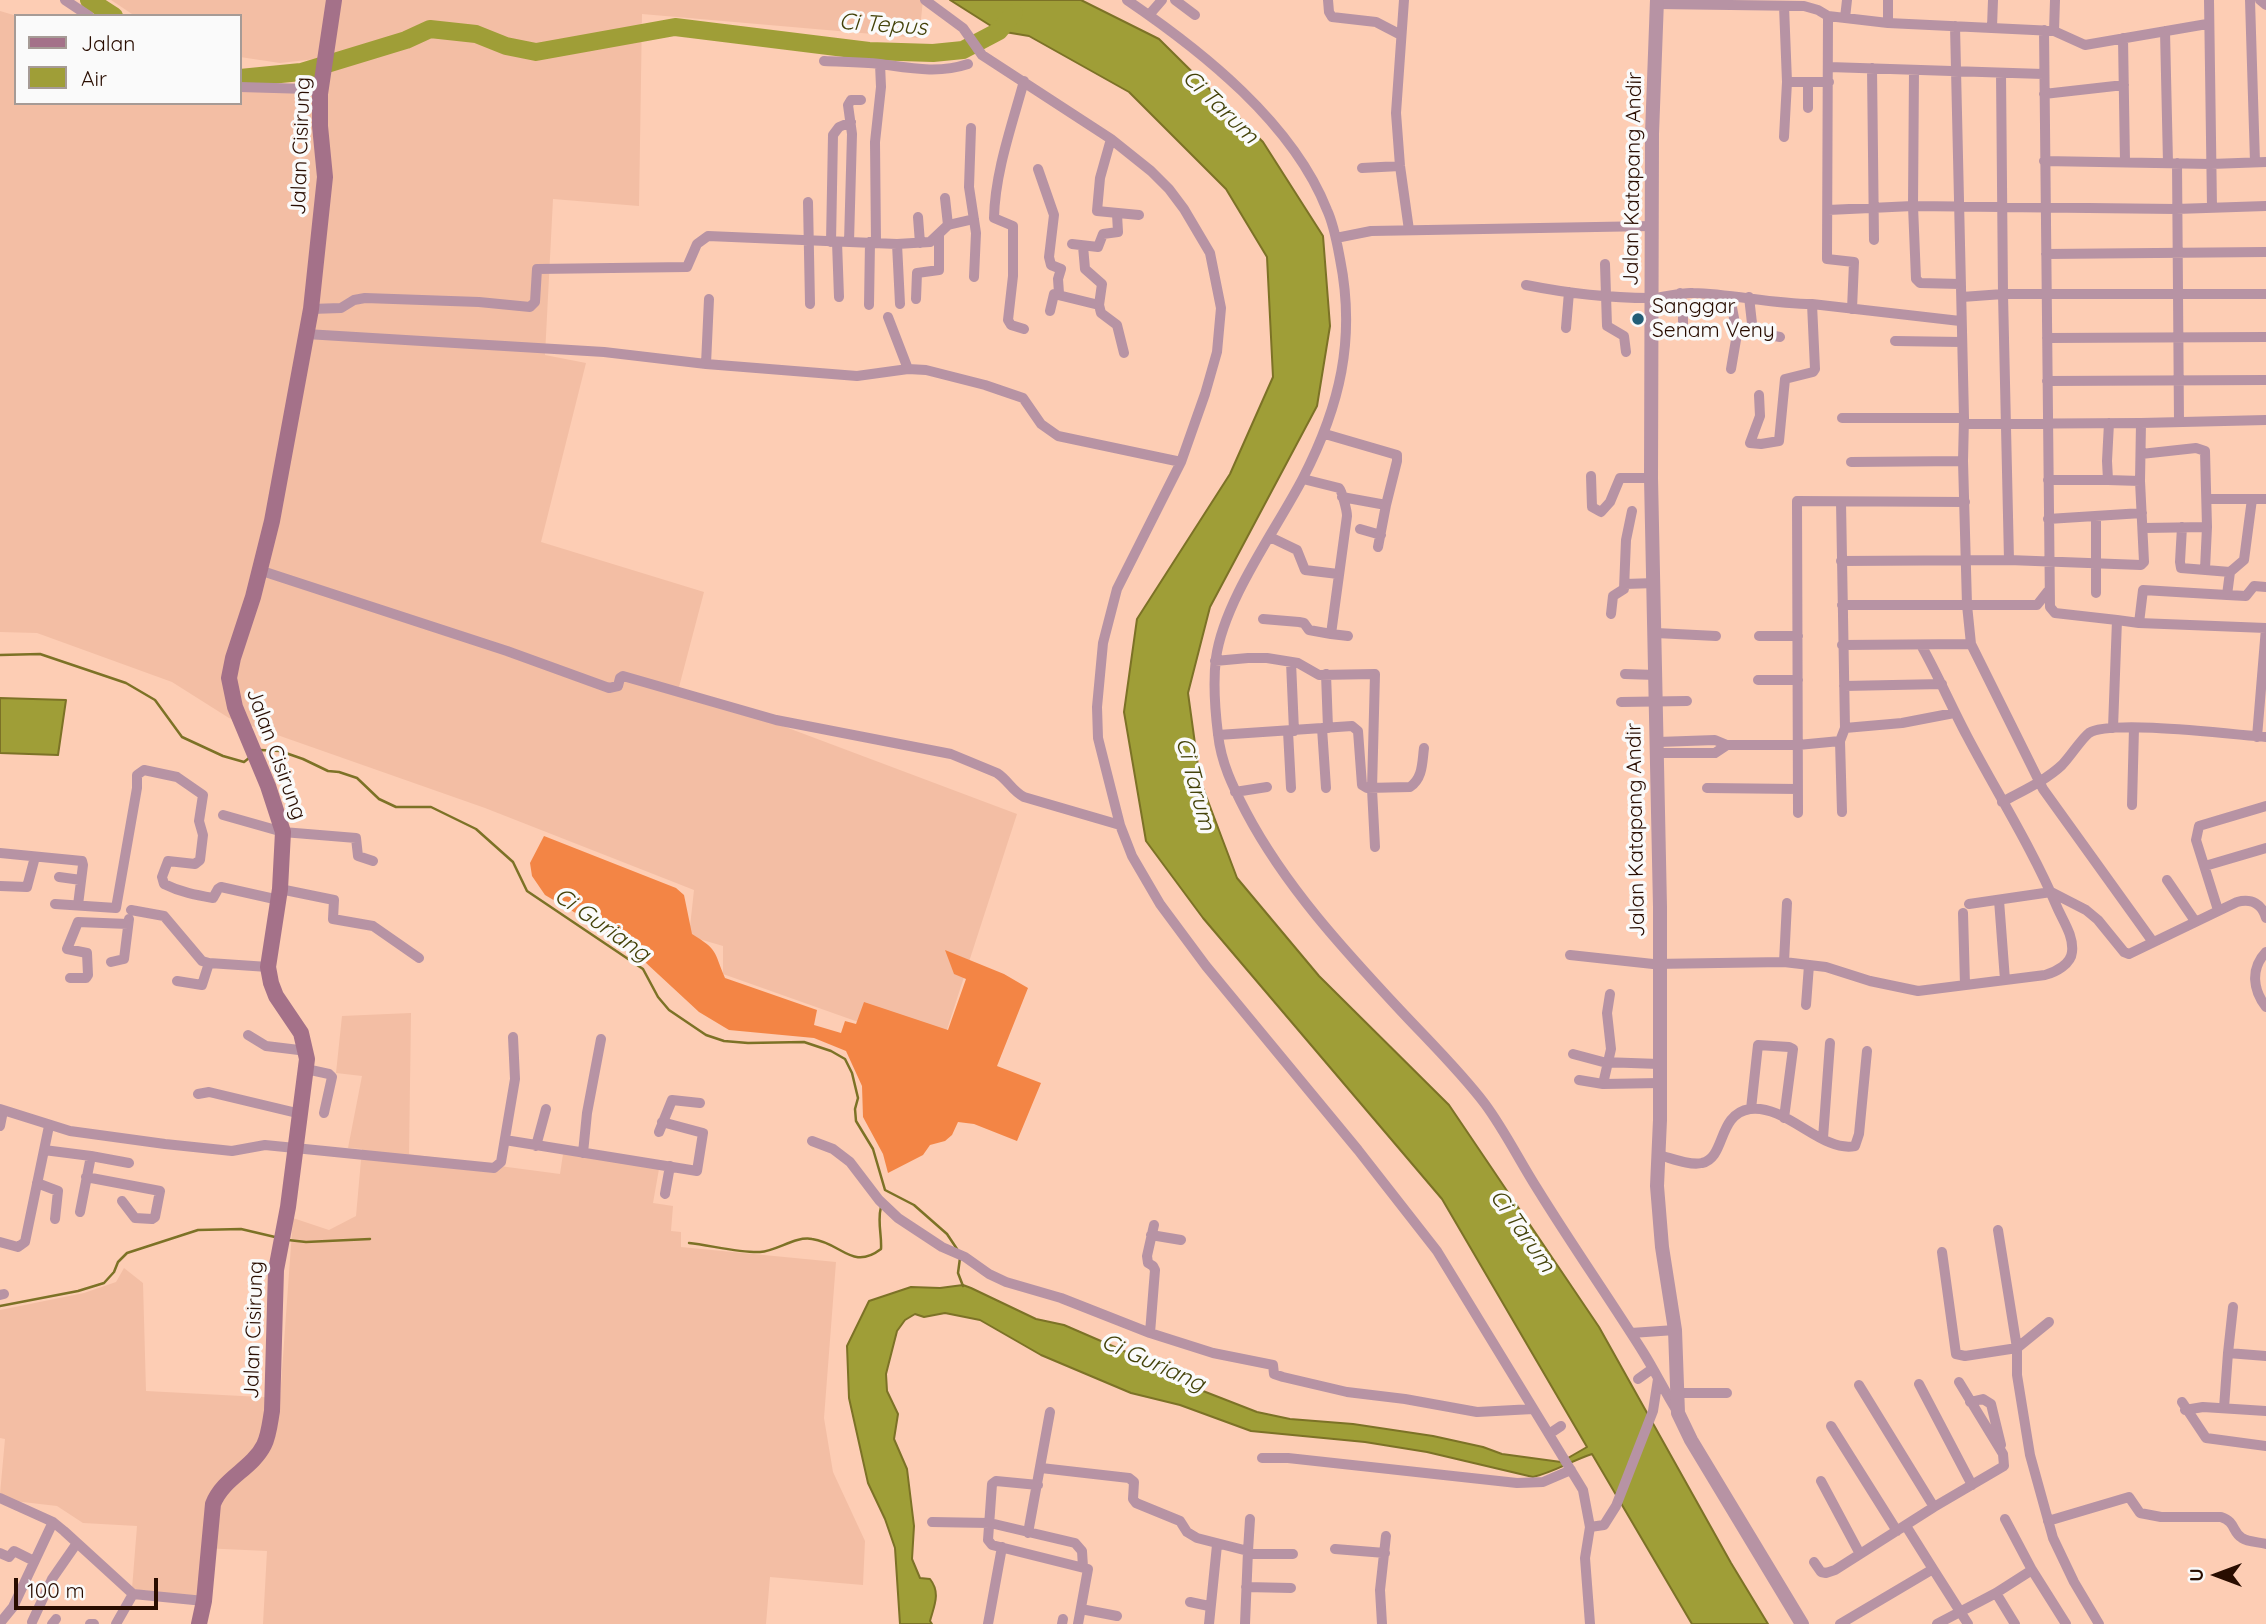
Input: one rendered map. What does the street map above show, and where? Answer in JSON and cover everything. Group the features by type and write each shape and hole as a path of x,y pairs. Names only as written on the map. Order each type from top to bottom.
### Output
{"main road":[{"name":"Jalan Cisirung","path":"199,1624 215,1498 260,1452 269,1428 272,1411 276,1270 306,1069 307,1051 301,1033 276,996 268,967 279,894 284,832 235,707 229,678 272,521 311,309 324,177 320,126 321,88 334,0"}],"street":[{"path":"65,0 86,14"},
{"path":"925,0 967,33 975,47 989,60 1024,80 1111,139 1169,189 1210,253 1221,308 1217,352 1181,462 1117,589 1103,643 1097,707 1098,738 1120,825 1132,856 1160,904 1206,966 1350,1140 1437,1251 1583,1490 1590,1527 1585,1558 1590,1624"},
{"path":"1127,0 1193,47 1227,76 1286,142 1311,177 1328,211 1336,238 1346,298 1347,326 1342,375 1325,434 1226,621 1215,661 1218,735 1223,762 1259,838 1285,874 1349,954 1448,1060 1485,1104 1676,1404"},
{"path":"1149,15 1162,0"},
{"path":"1175,0 1195,15"},
{"path":"1328,0 1332,17 1376,22 1401,35"},
{"path":"1404,0 1396,113 1409,230"},
{"path":"1845,18 1847,0"},
{"path":"1888,0 1888,23"},
{"path":"1992,27 1993,0"},
{"path":"2002,802 2059,768 2088,733 2100,729 2176,729 2261,737 2266,628 2139,624 2055,613 2050,607 2043,74 2055,0"},
{"path":"2209,0 2207,24 2212,207"},
{"path":"2044,161 2211,164 2260,162 2253,121 2250,0"},
{"path":"2260,0 2266,5"},
{"path":"1657,2 1764,3 1811,7 1828,16 1888,23 2049,31 2082,44 2207,24"},
{"name":"Jalan Katapang Andir","path":"1657,2 1652,134 1651,478 1656,634 1654,702 1658,748 1660,1083 1657,1186 1662,1247 1675,1330 1676,1404 1690,1440 1802,1624"},
{"path":"1784,6 1787,82 1784,137"},
{"path":"1828,16 1827,260 1854,262 1852,309"},
{"path":"1955,26 1963,461 1967,605 1971,643 2039,781 2153,942"},
{"path":"2165,31 2176,209 2179,422"},
{"path":"2123,38 2125,162"},
{"path":"824,61 880,64 916,70 968,64"},
{"path":"869,305 880,64"},
{"path":"1829,67 2043,74"},
{"path":"1872,68 1874,240"},
{"path":"1914,70 1913,206 1916,279 1920,283 1961,284"},
{"path":"2001,72 2009,560"},
{"path":"1024,80 994,203 994,218 1013,226 1013,276 1008,320 1011,325 1024,329"},
{"path":"1787,82 1829,82"},
{"path":"1808,83 1808,108"},
{"path":"2044,94 2124,85"},
{"path":"242,87 321,88"},
{"path":"839,242 850,122 849,102 861,100"},
{"path":"2253,121 2266,120"},
{"path":"839,297 833,135 839,127 850,122"},
{"path":"971,128 969,187 976,233 974,277"},
{"path":"1111,139 1100,178 1096,210 1139,215"},
{"path":"957,172 965,171 966,159 971,157"},
{"path":"1362,168 1400,166"},
{"path":"1038,169 1054,215 1049,257 1051,265 1061,269 1058,279 1059,293"},
{"path":"945,198 948,225"},
{"path":"808,202 810,304"},
{"path":"1828,210 1913,206 2176,209 2266,206"},
{"path":"1117,214 1117,233 1103,234 1097,248 1078,245 1085,269 1102,284 1099,305 1101,313 1118,326 1124,353"},
{"path":"918,218 920,243"},
{"path":"311,309 341,308 365,298 479,302 530,307 535,302 537,270 688,267 697,244 708,236 920,243 930,242 948,225 974,219"},
{"path":"1336,238 1361,232 1409,230 1652,226"},
{"path":"916,299 917,273 939,270 939,234"},
{"path":"897,244 900,304"},
{"path":"2046,254 2266,251"},
{"path":"1605,264 1607,326 1625,336 1626,352"},
{"path":"1526,285 1569,292 1652,298 1680,293 1749,297 1783,304 1872,309 1961,321"},
{"path":"1566,328 1569,292"},
{"path":"1049,312 1054,294 1059,293 1099,305"},
{"path":"1680,293 1683,330"},
{"path":"1962,297 2003,294 2266,294"},
{"path":"1730,297 1737,334 1731,369"},
{"path":"1749,297 1753,332 1780,337"},
{"path":"706,364 709,299"},
{"path":"1759,395 1760,416 1750,443 1779,441 1785,379 1813,372 1815,369 1812,304"},
{"path":"888,317 908,369"},
{"path":"306,334 604,352 706,364 856,376 908,369 947,374 1023,398 1041,424 1058,436 1181,462"},
{"path":"2047,338 2266,337"},
{"path":"1895,341 1961,342"},
{"path":"2047,382 2266,380"},
{"path":"1842,418 2049,424 2266,420"},
{"path":"2108,481 2109,423"},
{"path":"1841,561 2009,560 2135,566 2143,564 2141,423"},
{"path":"1325,434 1397,455 1379,541 1360,529"},
{"path":"2141,454 2196,448 2205,450 2205,569"},
{"path":"1851,462 1963,461"},
{"path":"1591,476 1592,508 1601,512 1610,502 1620,478 1651,478"},
{"path":"1303,479 1342,490 1347,509 1331,634"},
{"path":"2048,480 2140,481"},
{"path":"1342,497 1386,505"},
{"path":"2207,499 2266,499"},
{"path":"2227,595 2230,572 2244,560 2252,499"},
{"path":"1798,813 1797,501 1965,502"},
{"path":"1841,502 1845,728 1840,741 1842,812"},
{"path":"1611,614 1613,596 1622,591 1625,584 1626,540 1632,511"},
{"path":"2048,519 2142,513"},
{"path":"2095,516 2096,593"},
{"path":"2182,527 2181,568 2230,572"},
{"path":"2144,528 2207,527"},
{"path":"1270,537 1297,550 1301,567 1305,570 1338,574"},
{"path":"260,570 494,646 609,688 618,686 623,676 776,720 951,754 997,772 1016,793 1024,797 1120,825"},
{"path":"1625,584 1655,583"},
{"path":"2139,624 2144,589 2246,596 2254,586 2266,587"},
{"path":"1842,605 2036,605 2048,591"},
{"path":"1263,619 1299,622 1304,623 1309,630 1348,636"},
{"path":"2113,728 2118,621"},
{"path":"1656,634 1716,636"},
{"path":"1759,636 1798,636"},
{"path":"1842,645 1971,643"},
{"path":"1570,955 1659,965 1784,962 1826,967 1870,981 1918,991 2055,972 2071,957 2073,949 2068,929 2043,874 1954,713 1921,645"},
{"path":"1215,661 1248,658 1292,662 1319,675 1375,674 1372,789 1375,847"},
{"path":"1292,662 1292,788"},
{"path":"1326,674 1326,788"},
{"path":"1625,674 1656,675"},
{"path":"1758,680 1798,680"},
{"path":"1844,686 1942,684"},
{"path":"1621,702 1687,701"},
{"path":"1845,728 1902,723 1954,713"},
{"path":"1218,735 1356,728 1362,785 1372,789 1414,785 1420,775 1424,748"},
{"path":"2132,805 2134,728"},
{"path":"1658,748 1715,753 1727,745 1798,745 1840,741"},
{"path":"116,908 138,788 137,775 144,770 177,777 203,794 199,821 203,835 201,860 195,864 168,861 162,877 164,884 178,891 213,898 221,887 334,900 335,920 373,926 419,958"},
{"path":"1235,792 1267,787"},
{"path":"1707,788 1798,789"},
{"path":"2218,910 2196,840 2199,826 2266,806"},
{"path":"223,815 284,832 356,838 358,856 373,861"},
{"path":"2205,866 2266,848"},
{"path":"0,853 82,861 78,905"},
{"path":"0,886 27,887 35,857"},
{"path":"59,877 82,880"},
{"path":"2167,880 2195,921"},
{"path":"1965,985 1966,909 1999,900 2051,892 2086,910 2098,920 2124,952 2129,954 2244,900 2262,903 2266,918"},
{"path":"1999,900 2005,979"},
{"path":"1784,962 1787,903"},
{"path":"55,905 116,908 164,916 202,961 268,967"},
{"path":"111,962 124,959 131,910"},
{"path":"70,978 86,978 88,975 87,953 67,949 78,922 128,924"},
{"path":"2266,952 2256,966 2255,976 2259,997 2266,1007"},
{"path":"177,981 202,985 209,963"},
{"path":"1806,1005 1809,965"},
{"path":"1603,1084 1611,1049 1607,1013 1610,994"},
{"path":"248,1035 266,1046 307,1051"},
{"path":"0,1126 1,1110 49,1126 152,1142 232,1151 265,1145 494,1168 501,1162 515,1079 513,1037"},
{"path":"583,1153 587,1113 601,1039"},
{"path":"1822,1138 1830,1043"},
{"path":"1752,1109 1758,1045 1789,1046 1793,1049 1784,1118"},
{"path":"1659,1158 1699,1164 1709,1161 1728,1123 1738,1113 1752,1109 1784,1118 1840,1146 1855,1146 1859,1134 1867,1051"},
{"path":"1573,1054 1609,1063 1659,1064"},
{"path":"306,1069 332,1077 324,1113"},
{"path":"1579,1080 1603,1084 1660,1083"},
{"path":"198,1094 209,1092 301,1114"},
{"path":"505,1140 697,1171 704,1135 661,1127 673,1100 700,1104"},
{"path":"536,1146 546,1109"},
{"path":"0,1242 18,1247 25,1242 49,1126"},
{"path":"812,1141 833,1149 850,1161 882,1203 898,1218 1006,1282 1061,1298 1150,1333 1213,1353 1266,1363 1274,1366 1275,1374 1347,1392 1477,1412 1533,1409"},
{"path":"44,1150 128,1163"},
{"path":"80,1212 91,1156"},
{"path":"665,1194 670,1166"},
{"path":"86,1177 160,1191 155,1217 152,1219 135,1218 122,1201"},
{"path":"37,1183 57,1189 55,1219"},
{"path":"1150,1333 1155,1270 1148,1263 1147,1256 1153,1230 1181,1240"},
{"path":"1997,1230 2017,1348 2017,1375 2028,1444 2048,1521 2060,1555 2099,1624"},
{"path":"1942,1252 1956,1354 1965,1356 2017,1348 2049,1322"},
{"path":"2224,1408 2233,1307"},
{"path":"1631,1333 1675,1330"},
{"path":"2228,1353 2266,1356"},
{"path":"1638,1379 1655,1374"},
{"path":"1590,1527 1604,1525 1616,1506 1657,1397 1655,1374"},
{"path":"1959,1382 2003,1454"},
{"path":"1919,1384 1972,1485"},
{"path":"1859,1385 1934,1507"},
{"path":"1657,1397 1676,1404 1727,1394"},
{"path":"1814,1562 1818,1570 1826,1573 2004,1466 1991,1404 1983,1399 1970,1402"},
{"path":"2266,1411 2184,1406 2206,1438 2266,1446"},
{"path":"1028,1532 1050,1412"},
{"path":"1549,1434 1561,1426"},
{"path":"1831,1426 1933,1569 1968,1624"},
{"path":"1262,1458 1517,1483 1543,1482 1567,1465"},
{"path":"1041,1468 1129,1478 1134,1482 1133,1499 1136,1503 1180,1521 1187,1532 1197,1538 1248,1552 1293,1554"},
{"path":"1038,1485 996,1481 991,1487 988,1540 989,1543 1002,1547 1088,1569 1078,1624"},
{"path":"1821,1481 1860,1554"},
{"path":"2048,1521 2129,1497 2140,1513 2161,1517 2221,1517 2234,1526 2243,1539 2266,1544"},
{"path":"1,1503 53,1522 133,1594 204,1601"},
{"path":"1245,1624 1250,1519"},
{"path":"2005,1519 2032,1570 2066,1624"},
{"path":"932,1521 990,1523 1075,1543 1082,1551 1083,1567"},
{"path":"0,1623 13,1607 53,1522"},
{"path":"1382,1624 1380,1590 1386,1536"},
{"path":"32,1622 52,1579 77,1543"},
{"path":"1209,1624 1217,1545"},
{"path":"988,1624 1002,1547"},
{"path":"1335,1549 1385,1553"},
{"path":"0,1553 9,1557 14,1552 34,1561"},
{"path":"1840,1624 1933,1569"},
{"path":"1937,1624 1996,1593 2032,1570"},
{"path":"1247,1587 1291,1588"},
{"path":"1996,1593 2015,1624"},
{"path":"116,1624 133,1594"},
{"path":"1190,1602 1209,1606"},
{"path":"1081,1609 1117,1615"}],"shaded area":[{"path":"111,0 923,0 919,38 642,14 639,206 553,199 545,355 586,363 541,542 704,592 679,687 1017,814 940,1051 723,974 723,946 689,936 694,890 485,808 229,718 172,682 37,633 0,632 0,11 14,15 14,105 242,105 242,90 261,92 315,83 316,59 280,63 242,57 242,14 132,14"},
{"path":"544,836 676,888 684,895 692,934 714,952 725,978 817,1010 814,1025 841,1033 845,1021 856,1024 864,1002 948,1030 966,979 954,974 945,950 1004,974 1028,988 997,1066 1041,1083 1017,1141 974,1124 958,1122 952,1135 945,1141 930,1145 923,1155 888,1173 883,1154 863,1117 862,1086 846,1051 814,1038 729,1030 699,1012 645,962 596,925 545,895 532,876 530,863"},
{"path":"411,1013 409,1154 560,1174 563,1154 659,1169 653,1203 673,1206 671,1231 681,1232 681,1247 836,1262 824,1418 833,1472 865,1541 863,1585 770,1577 766,1624 263,1624 267,1551 201,1548 199,1597 132,1589 137,1526 83,1523 57,1506 14,1501 0,1494 5,1439 0,1438 0,1310 84,1293 116,1282 124,1268 143,1283 146,1391 280,1398 293,1218 329,1230 356,1216 362,1149 348,1148 362,1076 336,1073 342,1016"}],"water":[{"name":"Ci Tarum","path":"950,0 1081,0 1159,39 1263,142 1323,236 1330,326 1317,406 1210,607 1188,693 1200,780 1237,878 1319,976 1449,1105 1599,1327 1768,1624 1692,1624 1592,1454 1533,1477 1427,1452 1365,1442 1251,1431 1180,1405 1131,1393 1041,1355 980,1320 945,1313 924,1317 915,1314 905,1320 897,1331 886,1374 887,1391 898,1414 894,1439 907,1469 914,1526 912,1559 920,1578 930,1579 936,1594 930,1621 932,1624 900,1624 895,1548 868,1483 849,1398 847,1346 869,1301 911,1287 940,1288 963,1285 1036,1319 1064,1325 1161,1367 1167,1377 1257,1412 1290,1419 1353,1424 1433,1436 1502,1454 1561,1462 1587,1447 1442,1199 1203,918 1146,841 1124,712 1137,619 1230,474 1273,377 1267,257 1226,189 1129,92 1029,36 999,31"},
{"path":"0,698 66,700 58,755 0,753"}],"waterway":[{"name":"Ci Tepus","path":"89,0 111,14"},
{"name":"Ci Tepus","path":"242,78 301,72 406,40 430,29 476,34 506,46 536,52 675,27 869,51 933,53 963,50 999,31 1014,13"},
{"name":"Ci Guriang","path":"0,655 40,654 126,683 155,700 182,737 223,756 244,762 249,758"},
{"name":"Ci Guriang","path":"260,750 280,751 328,771 357,778 379,799 396,807 431,807 476,829 513,862 527,891 643,969 658,997 669,1010 706,1035 724,1041 748,1043 804,1042 845,1059 852,1073 858,1098 856,1121 873,1149 885,1190 914,1205 947,1234 957,1249"},
{"path":"689,1243 760,1252 799,1240 812,1239 822,1241 854,1257 862,1257 881,1249 881,1207"},
{"path":"0,1306 78,1291 104,1283 127,1253 198,1230 241,1229 275,1237"},
{"path":"288,1240 306,1242 370,1239"},
{"name":"Ci Guriang","path":"960,1258 958,1273 963,1286"}],"place":[{"name":"Sanggar Senam Veny","path":"1638,319"}]}
